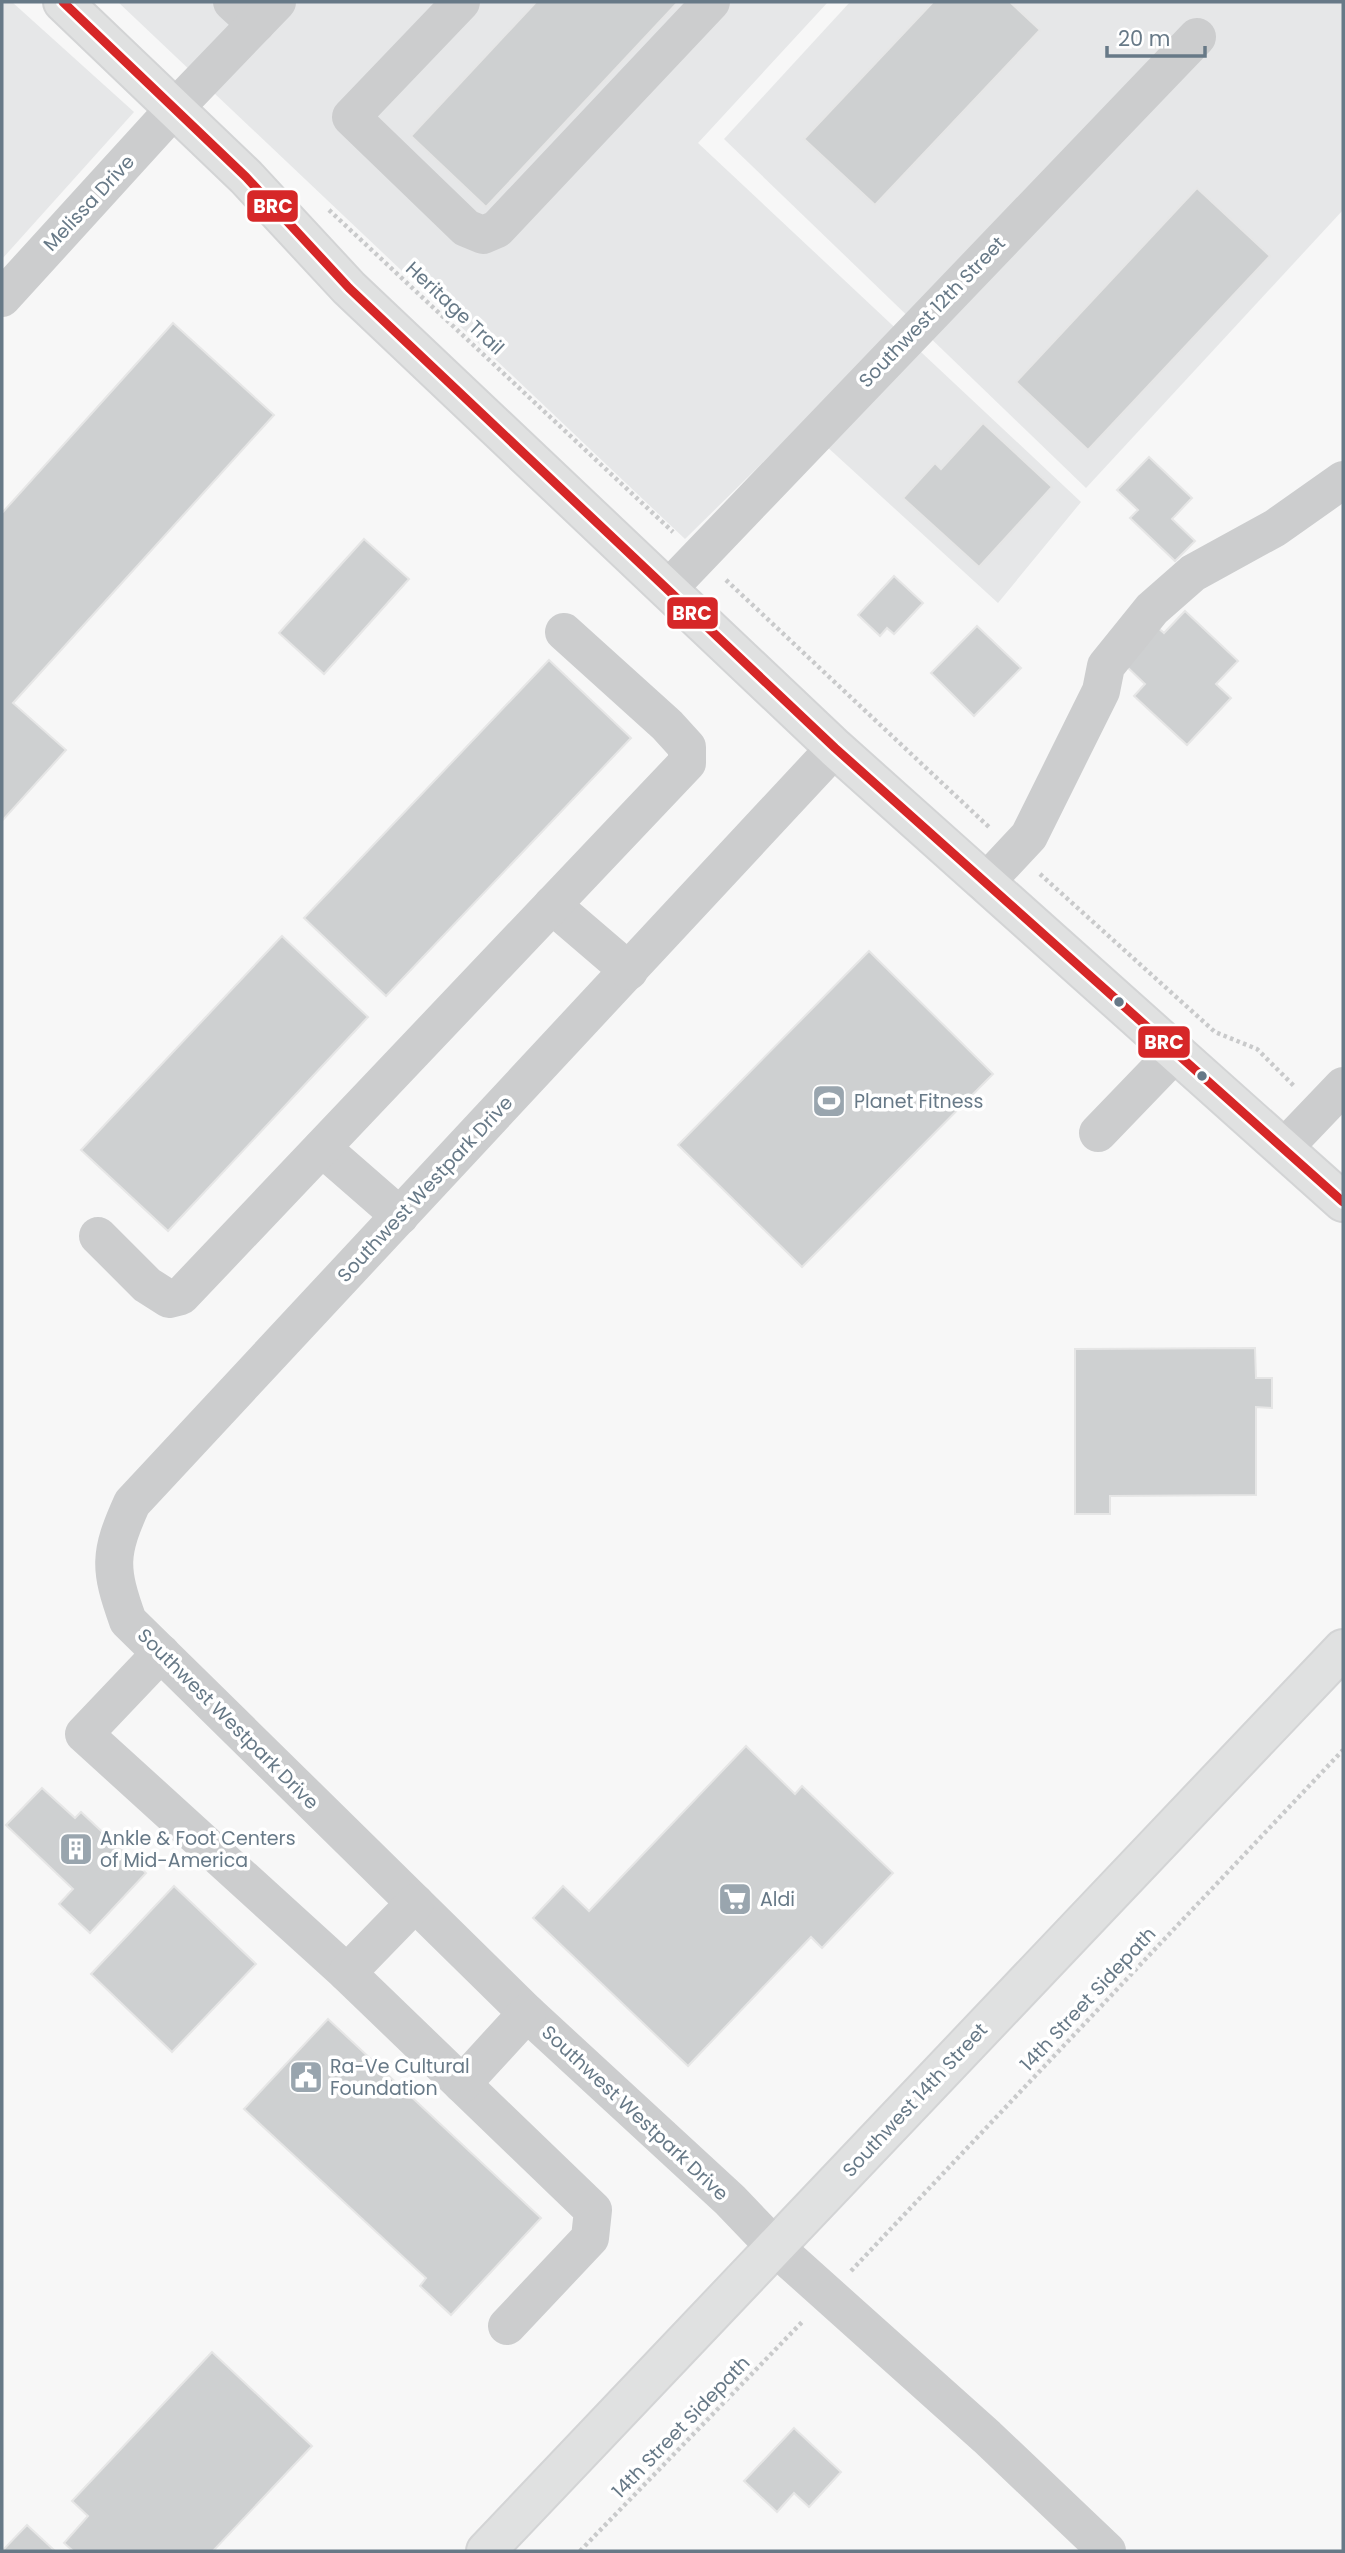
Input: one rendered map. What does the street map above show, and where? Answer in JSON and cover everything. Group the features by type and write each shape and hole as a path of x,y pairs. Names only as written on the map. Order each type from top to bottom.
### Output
{"main road":[{"path":"63,2 176,107 246,177 349,288 835,748 1343,1202"},
{"name":"Southwest 14th Street","path":"486,2551 1343,1649"}],"street":[{"path":"461,2 351,117 466,228 482,235 498,229 711,2"},
{"name":"Melissa Drive","path":"2,298 176,107 255,9"},
{"name":"Southwest 12th Street","path":"668,589 1197,37"},
{"path":"985,883 1029,836 1101,691 1106,666 1152,609 1193,573 1275,528 1343,480"},
{"path":"98,1236 147,1285 169,1299 181,1296 687,763 687,747 667,725 564,632"},
{"name":"Southwest Westpark Drive","path":"835,748 132,1503 116,1538 113,1580 128,1621 527,2013 730,2200 776,2248 987,2437 1107,2551"},
{"path":"552,905 629,971"},
{"path":"1098,1133 1176,1052"},
{"path":"1283,1149 1343,1086"},
{"path":"322,1148 400,1216"},
{"path":"161,1653 84,1734 348,1973 593,2210 590,2238 507,2326"},
{"path":"348,1973 415,1903"},
{"path":"462,2084 527,2013"}],"path":[{"name":"Heritage Trail","path":"323,204 668,527"},
{"name":"14th Street Sidepath","path":"853,2268 1343,1750"},
{"name":"14th Street Sidepath","path":"580,2551 801,2323"}],"shaded area":[{"path":"2,2 12,2 134,112 2,259"},
{"path":"118,2 828,2 698,143 1081,502 998,603 802,424 685,539"},
{"path":"850,2 1343,2 1343,210 1086,488 724,139"}],"building":[{"path":"536,2 678,2 486,207 411,136"},
{"path":"933,2 1010,2 1040,30 875,205 804,139"},
{"path":"1197,188 1270,256 1088,450 1016,382"},
{"path":"173,323 274,415 13,703 66,750 2,821 2,513"},
{"path":"983,423 1052,487 979,567 903,498 935,463 941,469"},
{"path":"1149,457 1192,498 1172,519 1195,541 1175,561 1130,518 1138,510 1117,490"},
{"path":"364,539 409,579 324,674 279,633"},
{"path":"894,576 923,603 894,634 887,628 880,636 858,615"},
{"path":"1185,611 1238,661 1216,684 1231,698 1187,745 1134,696 1145,684 1123,663 1157,627 1164,633"},
{"path":"977,626 1021,668 974,716 931,673"},
{"path":"549,660 631,738 386,996 304,918"},
{"path":"282,936 368,1017 168,1231 81,1150"},
{"path":"869,951 993,1074 802,1267 678,1145"},
{"path":"1255,1348 1256,1378 1272,1378 1272,1408 1256,1407 1256,1495 1110,1496 1110,1514 1075,1514 1075,1349"},
{"name":"Aldi","path":"746,1746 795,1794 802,1786 893,1873 822,1948 811,1937 688,2066 533,1918 563,1886 589,1911"},
{"name":"Ankle & Foot Centers of Mid-America","path":"42,1788 75,1818 81,1812 146,1873 90,1933 59,1904 73,1889 6,1825"},
{"path":"174,1886 256,1964 172,2052 91,1974"},
{"path":"328,2019 541,2218 451,2315 420,2286 426,2278 244,2109"},
{"path":"212,2352 312,2446 213,2551 73,2551 64,2543 88,2516 72,2501"},
{"path":"794,2428 841,2472 809,2507 794,2493 777,2512 744,2481"},
{"path":"27,2525 55,2551 2,2551"}],"transit line":[{"name":"BRC","path":"63,2 246,177 349,288 835,748 1343,1202"}],"place":[{"name":"Planet Fitness","path":"829,1101"},
{"name":"Ankle & Foot Centers of Mid-America","path":"76,1849"},
{"name":"Aldi","path":"735,1899"},
{"name":"Ra-Ve Cultural Foundation","path":"306,2077"}]}
